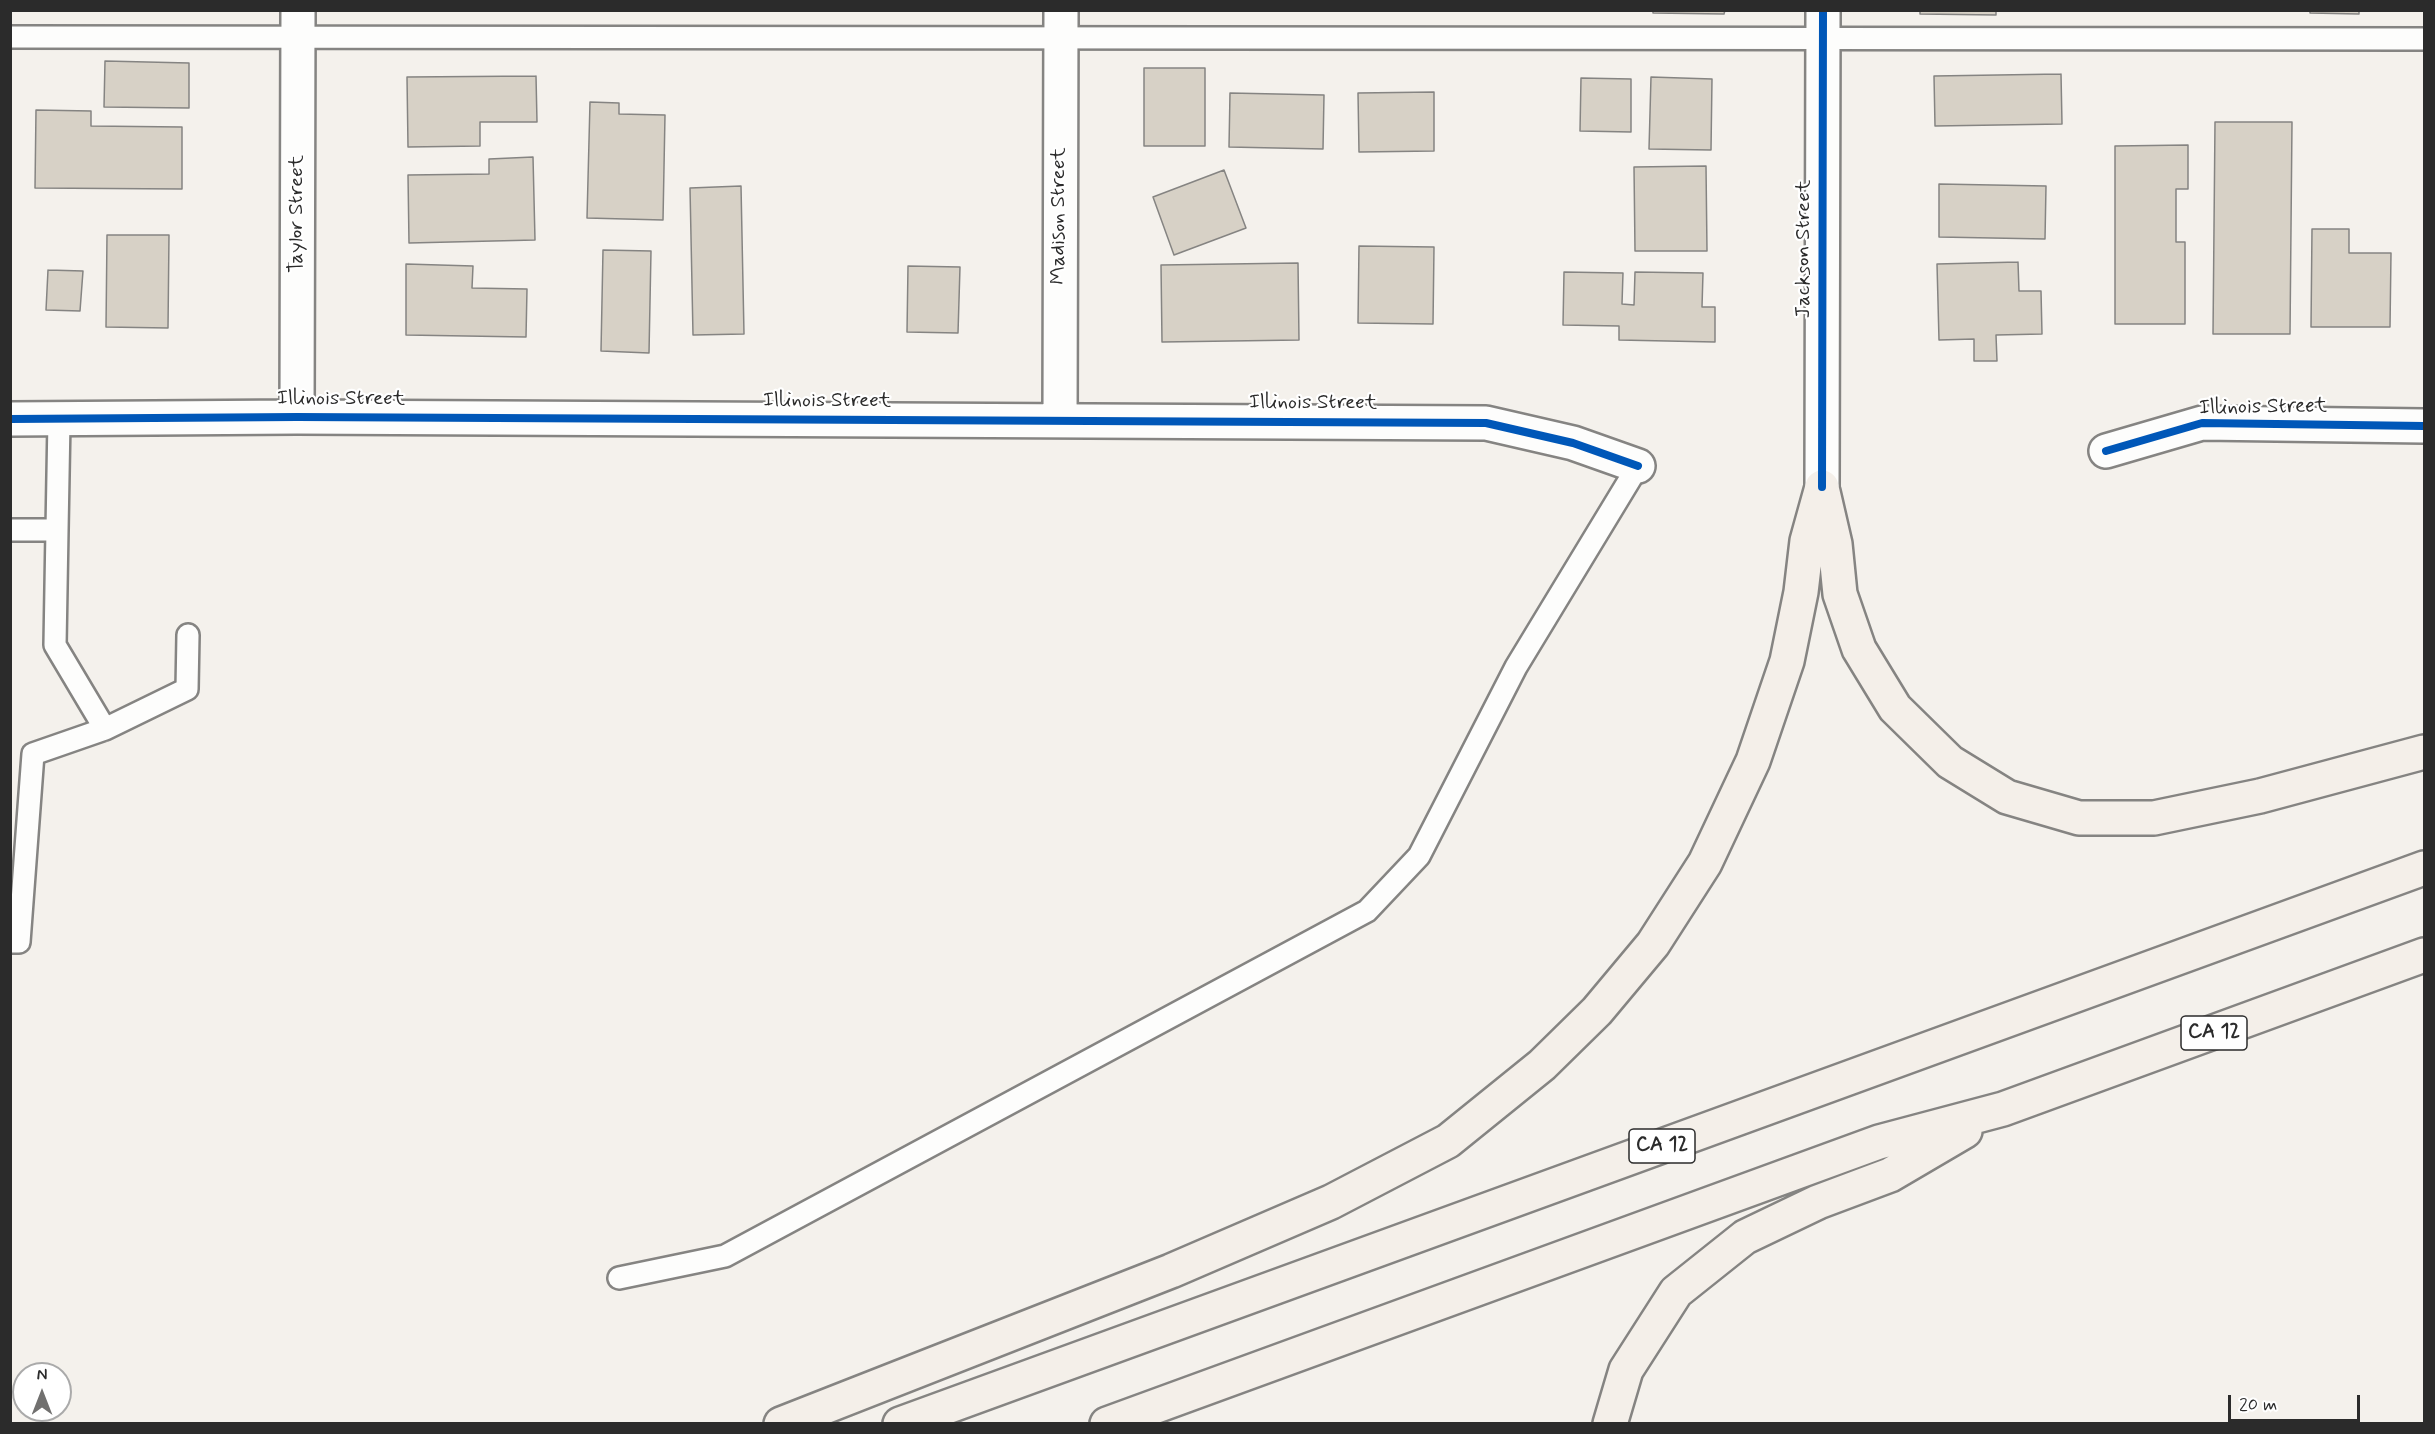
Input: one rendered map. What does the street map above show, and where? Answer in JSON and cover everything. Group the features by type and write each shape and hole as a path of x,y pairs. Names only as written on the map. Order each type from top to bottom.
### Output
{"highway":[{"path":"1822,488 1835,544 1840,594 1859,649 1895,708 1950,762 2007,797 2079,818 2154,818 2260,796 2424,752"},
{"path":"781,1424 1171,1271 1331,1202 1448,1140 1542,1065 1597,1011 1653,944 1705,863 1753,762 1786,661 1802,592 1807,541 1822,488"},
{"name":"CA 12","path":"900,1424 2424,868"},
{"name":"CA 12","path":"1107,1424 1879,1142 2003,1109 2424,955"},
{"path":"1610,1424 1626,1370 1676,1292 1745,1237 1818,1202 1890,1175 2003,1109"}],"street":[{"name":"Taylor Street","path":"297,417 298,24"},
{"name":"Madison Street","path":"1060,421 1061,24"},
{"name":"Jackson Street","path":"1822,488 1823,24"},
{"name":"Illinois Street","path":"10,419 297,417 1486,423 1573,443 1638,466"},
{"name":"Illinois Street","path":"2106,451 2202,423 2424,426"}],"lane":[{"path":"10,36 298,24 1823,24 2424,39"},
{"path":"59,420 55,645 105,729"},
{"path":"619,1278 725,1256 1367,911 1419,855 1516,667 1638,466"},
{"path":"10,530 57,530"},
{"path":"10,942 19,942 33,754 105,729 187,689 188,635"}],"building":[{"path":"1653,10 1725,10 1724,14 1653,13"},
{"path":"1920,10 1996,10 1996,15 1920,14"},
{"path":"2310,10 2359,10 2359,14 2310,13"},
{"path":"105,61 189,63 189,108 104,107"},
{"path":"1144,68 1205,68 1205,146 1144,146"},
{"path":"2061,74 2062,124 1935,126 1934,76"},
{"path":"536,76 537,122 480,122 480,146 408,147 407,77"},
{"path":"1651,77 1712,79 1711,150 1649,149"},
{"path":"1581,78 1631,79 1631,132 1580,131"},
{"path":"1434,92 1434,151 1359,152 1358,93"},
{"path":"1230,93 1324,95 1323,149 1229,147"},
{"path":"590,102 619,103 619,114 665,115 663,220 587,218"},
{"path":"36,110 91,111 91,126 182,127 182,189 35,188"},
{"path":"2215,122 2292,122 2290,334 2213,334"},
{"path":"2188,145 2188,189 2176,189 2176,242 2185,242 2185,324 2115,324 2115,146"},
{"path":"533,157 535,240 409,243 408,175 489,174 489,159"},
{"path":"1706,166 1707,251 1635,251 1634,167"},
{"path":"1224,170 1246,228 1174,255 1153,197"},
{"path":"1939,184 2046,186 2045,239 1939,237"},
{"path":"741,186 744,334 693,335 690,188"},
{"path":"2312,229 2349,229 2349,253 2391,253 2390,327 2311,327"},
{"path":"107,235 169,235 168,328 106,327"},
{"path":"1359,246 1434,247 1433,324 1358,323"},
{"path":"603,250 651,251 649,353 601,351"},
{"path":"2018,262 2019,291 2041,291 2042,334 1996,335 1997,361 1974,361 1974,339 1939,340 1937,264"},
{"path":"1298,263 1299,340 1162,342 1161,265"},
{"path":"406,264 473,266 472,288 527,289 526,337 406,335"},
{"path":"908,266 960,267 958,333 907,332"},
{"path":"48,270 83,271 80,311 46,310"},
{"path":"1564,272 1623,273 1622,304 1634,305 1635,272 1703,273 1702,307 1715,307 1715,342 1619,340 1619,326 1563,325"}],"cycle path":[{"path":"1822,487 1823,10"},
{"path":"10,419 297,417 1486,423 1573,443 1638,466"},
{"path":"2106,451 2202,423 2424,426"}]}
